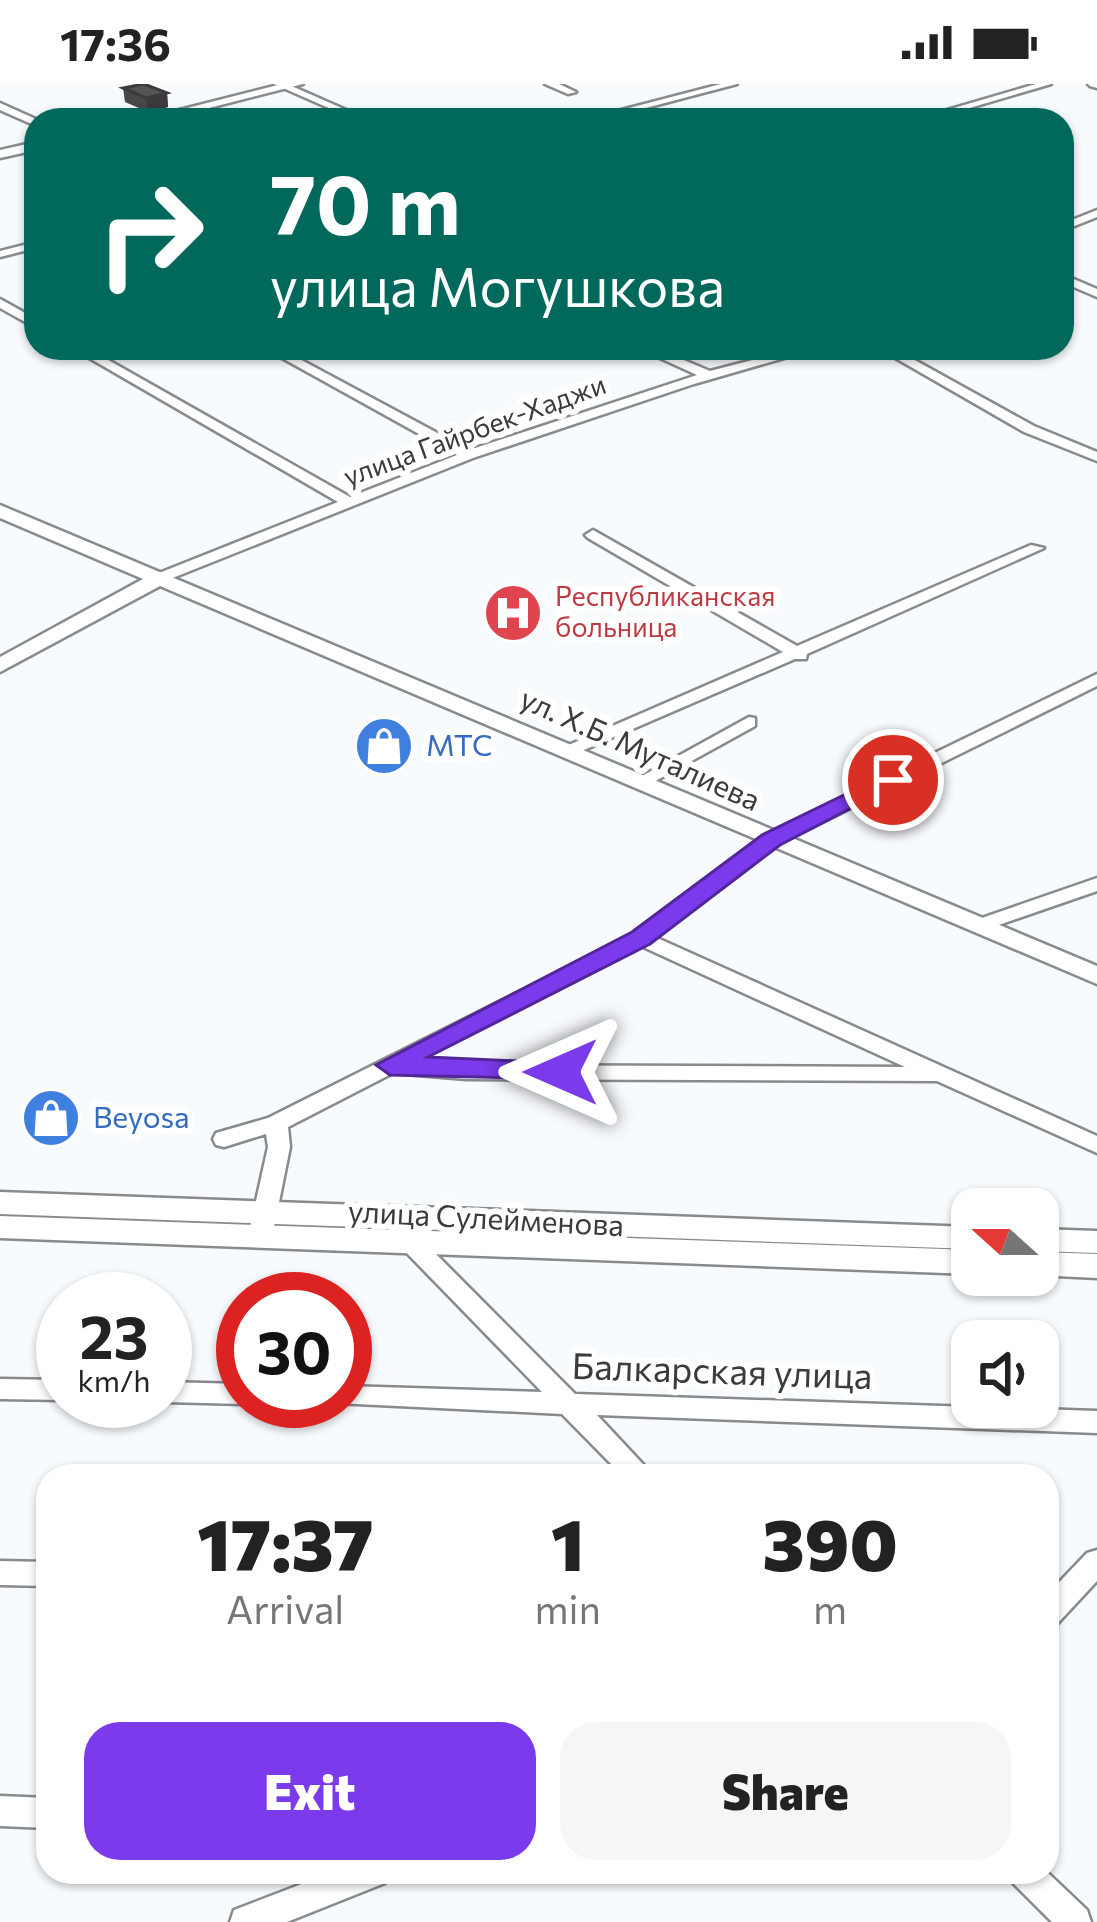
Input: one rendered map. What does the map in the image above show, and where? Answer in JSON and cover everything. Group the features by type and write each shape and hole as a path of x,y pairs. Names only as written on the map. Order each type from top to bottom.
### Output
{"main road":[{"path":"194,108 287,85"},
{"name":"ул. Х.Б. Муталиева","path":"0,511 1097,976"},
{"path":"0,666 160,578"},
{"name":"улица Сулейменова","path":"0,1203 264,1223 410,1241 951,1261"},
{"name":"улица Сулейменова","path":"0,1227 264,1223 951,1238"},
{"path":"1059,1241 1097,1243"},
{"path":"1059,1265 1097,1267"}],"street":[{"path":"550,84 571,92"},
{"path":"636,108 732,84"},
{"path":"961,108 1046,84"},
{"path":"287,85 338,108"},
{"path":"99,360 350,503"},
{"path":"292,360 468,455"},
{"path":"672,360 710,376"},
{"name":"улица Гайрбек-Хаджи","path":"160,578 468,455 769,360"},
{"path":"905,360 1029,429 1097,458"},
{"path":"592,535 800,655"},
{"path":"570,751 800,655 1036,548"},
{"path":"224,1138 276,1123 641,938 771,840 1097,680"},
{"path":"642,781 749,722"},
{"path":"980,926 1097,884"},
{"path":"641,938 1097,1145"},
{"path":"390,1065 466,1072 941,1074"},
{"path":"264,1223 279,1147 276,1123"},
{"path":"410,1241 629,1464"},
{"path":"0,1389 36,1390"},
{"name":"Балкарская улица","path":"372,1397 1097,1422"},
{"path":"1059,1598 1097,1562"},
{"path":"0,1573 36,1574"},
{"path":"0,1811 36,1812"},
{"path":"246,1922 343,1884"},
{"path":"1036,1884 1075,1922"}],"building":[{"path":"144,84 167,93 146,98 123,88"}],"place":[{"name":"Республиканская больница","path":"513,613"},
{"name":"МТС","path":"384,746"},
{"name":"Beyosa","path":"51,1118"}],"route":[{"path":"561,1072 466,1072 390,1065 641,938 771,840 893,780"}]}
